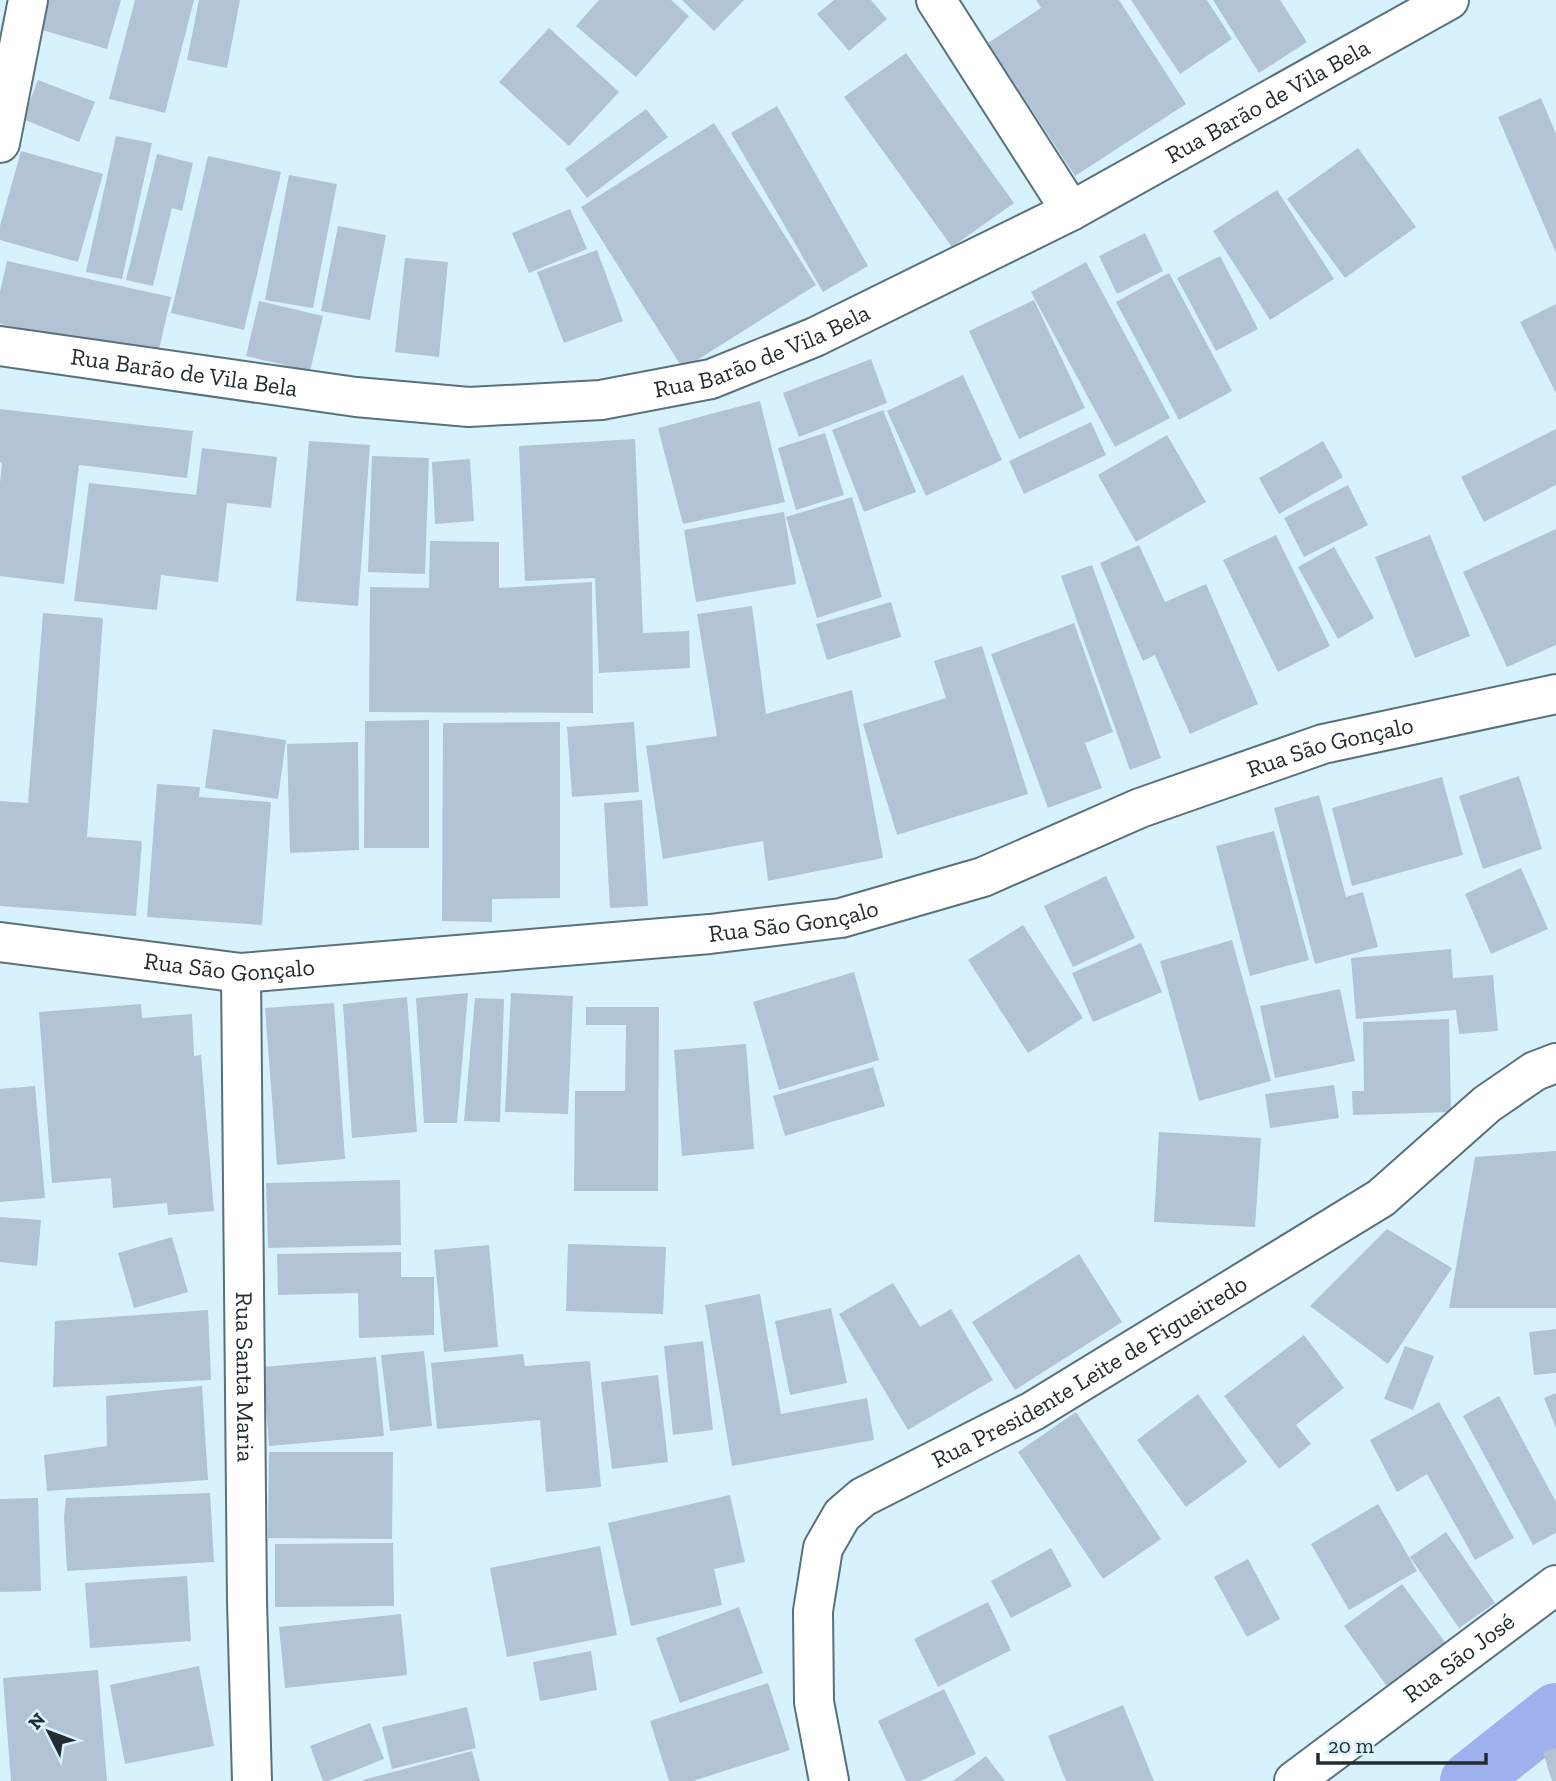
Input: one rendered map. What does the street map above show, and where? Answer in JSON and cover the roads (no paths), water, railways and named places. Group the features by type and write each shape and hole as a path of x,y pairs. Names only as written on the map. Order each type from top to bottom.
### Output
{"street":[{"path":"0,142 28,0"},
{"path":"936,0 1071,211"},
{"name":"Rua Barão de Vila Bela","path":"0,345 368,398 468,407 601,400 711,379 816,337 1071,211 1449,0"},
{"name":"Rua São Gonçalo","path":"0,942 240,973 710,934 841,918 983,877 1140,808 1323,744 1556,694"},
{"name":"Rua Santa Maria","path":"240,973 247,1602 252,1781"},
{"name":"Rua Presidente Leite de Figueiredo","path":"829,1781 814,1702 813,1611 823,1548 842,1515 863,1497 1033,1411 1381,1198 1487,1104 1535,1072 1556,1063"},
{"name":"Rua São José","path":"1294,1781 1556,1585"}],"waterway":[{"path":"1469,1781 1556,1712"}]}
